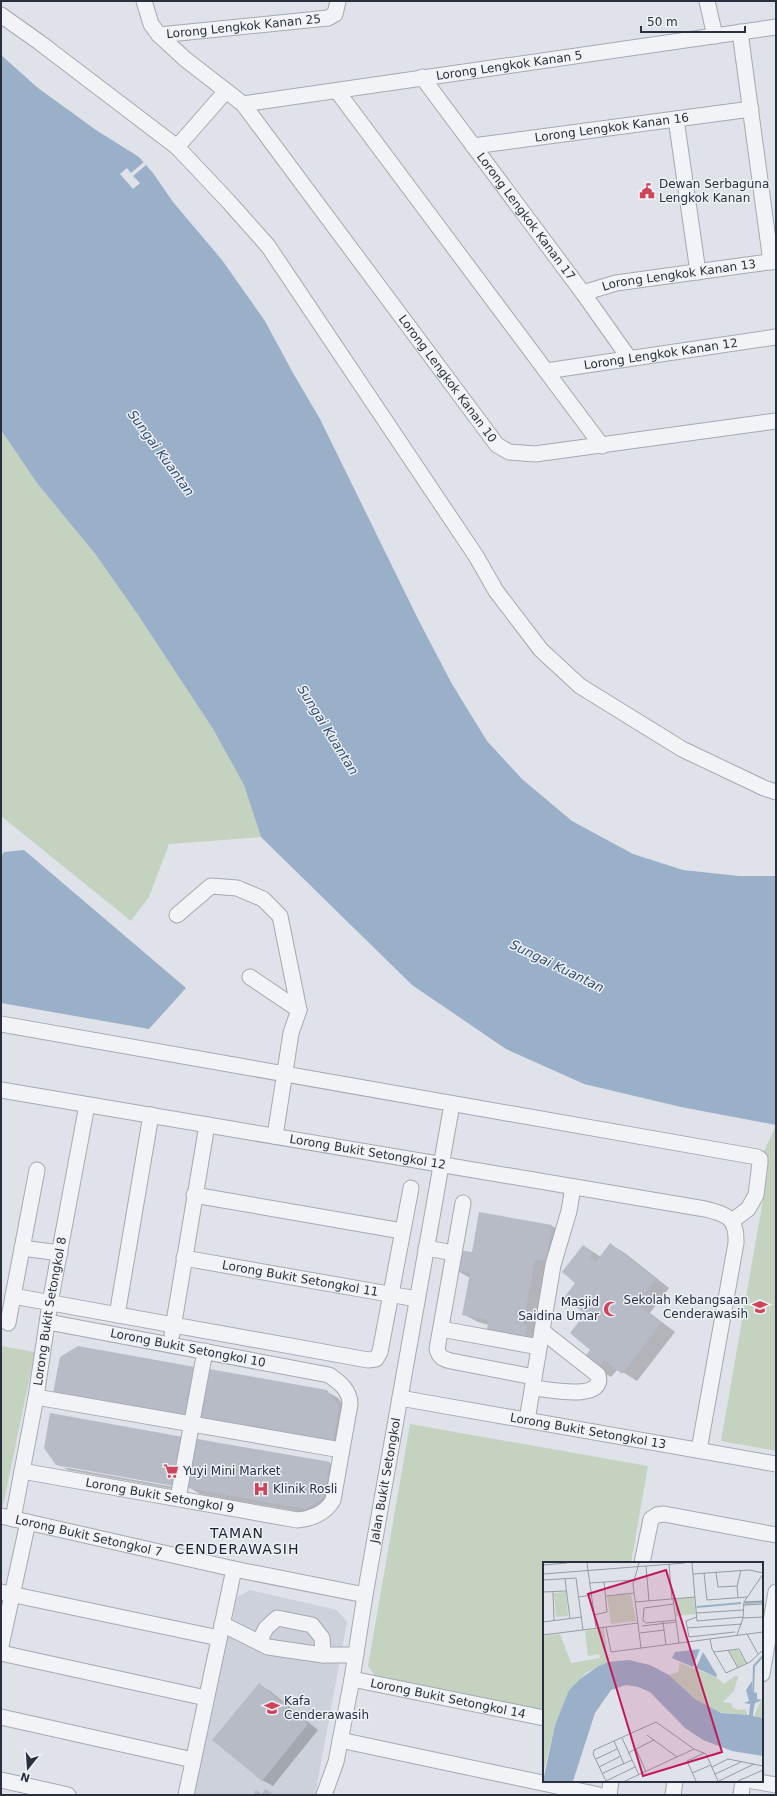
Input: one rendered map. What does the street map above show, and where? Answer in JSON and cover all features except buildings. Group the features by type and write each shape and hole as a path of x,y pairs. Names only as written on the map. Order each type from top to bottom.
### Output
{"street":[{"name":"Lorong Lengkok Kanan 10","path":"144,1 151,24 159,35 185,59 243,104 497,445 509,452 535,454 776,421"},
{"name":"Lorong Lengkok Kanan 25","path":"159,35 328,18 335,14 338,1"},
{"path":"707,1 715,36"},
{"path":"1,15 39,42 177,147 268,246 476,556 496,591 540,650 580,686 682,749 764,788 776,792"},
{"name":"Lorong Lengkok Kanan 5","path":"243,104 776,27"},
{"path":"740,32 773,262"},
{"name":"Lorong Lengkok Kanan 17","path":"422,78 583,293 629,358"},
{"path":"177,147 226,91"},
{"path":"337,91 602,446"},
{"name":"Lorong Lengkok Kanan 16","path":"473,146 751,109"},
{"path":"676,120 698,272"},
{"name":"Lorong Lengkok Kanan 13","path":"583,293 616,283 773,262"},
{"name":"Lorong Lengkok Kanan 12","path":"546,371 776,337"},
{"path":"176,915 210,886 237,888 263,898 280,916 299,1010 291,1033 286,1075 275,1136"},
{"path":"250,977 299,1010"},
{"path":"1,1024 757,1157 760,1159 760,1163 756,1195 748,1209 732,1221 736,1229 736,1243 699,1450"},
{"name":"Lorong Bukit Setongkol 12","path":"1,1090 705,1209 724,1214 732,1221"},
{"name":"Jalan Bukit Setongkol","path":"324,1795 330,1782 352,1679 364,1595 400,1398 440,1164 452,1104"},
{"name":"Lorong Bukit Setongkol 8","path":"7,1517 22,1471 36,1397 50,1302 87,1105"},
{"path":"117,1315 151,1116"},
{"path":"170,1345 207,1125"},
{"path":"8,1323 37,1170"},
{"path":"527,1420 553,1265 569,1211 573,1186"},
{"path":"13,1296 368,1360 376,1358 380,1352 411,1188"},
{"path":"194,1196 402,1231"},
{"path":"464,1203 437,1349 439,1355 444,1359 534,1382 581,1392 594,1389 598,1385 598,1375 542,1331"},
{"path":"22,1248 60,1253"},
{"path":"426,1248 454,1253"},
{"name":"Lorong Bukit Setongkol 11","path":"184,1258 417,1299"},
{"name":"Lorong Bukit Setongkol 10","path":"48,1322 329,1375 338,1381 350,1395 350,1404 341,1450"},
{"path":"441,1329 539,1347"},
{"path":"178,1498 205,1351"},
{"path":"36,1397 341,1450"},
{"name":"Lorong Bukit Setongkol 13","path":"400,1398 776,1464"},
{"name":"Lorong Bukit Setongkol 9","path":"22,1471 297,1520 307,1520 328,1508 333,1500 341,1450"},
{"path":"642,1562 651,1519 656,1515 664,1514 776,1535"},
{"name":"Lorong Bukit Setongkol 7","path":"7,1517 234,1569 364,1595"},
{"path":"1,1646 7,1593 28,1522"},
{"path":"186,1795 234,1569"},
{"path":"7,1593 221,1631 259,1642 268,1647 323,1655 356,1655"},
{"path":"763,1670 773,1632 771,1594"},
{"path":"259,1642 266,1628 277,1618 312,1625 322,1638 323,1655"},
{"path":"1,1653 206,1698"},
{"name":"Lorong Bukit Setongkol 14","path":"352,1679 543,1718"},
{"path":"1,1716 193,1760"},
{"path":"340,1740 599,1795"},
{"path":"1,1780 68,1795"},
{"path":"609,1795 611,1782"},
{"path":"673,1795 675,1782"},
{"path":"741,1795 744,1782"},
{"path":"759,1782 776,1785"}],"shaded area":[{"name":"Kafa Cenderawasih","path":"250,1590 337,1610 347,1622 315,1795 193,1795 237,1597"}],"green space":[{"path":"1,430 37,483 96,555 138,615 213,729 244,785 261,837 169,844 149,897 131,921 1,816"},
{"name":"Sekolah Kebangsaan Cenderawasih","path":"776,1126 776,1451 721,1441 768,1171 763,1153"},
{"path":"1,1346 35,1352 1,1515"},
{"path":"410,1424 648,1466 631,1562 543,1562 543,1713 379,1681 368,1666"}],"water":[{"name":"Sungai Kuantan","path":"1,55 38,88 96,130 139,157 153,173 173,202 222,260 265,321 320,419 419,621 452,684 487,741 522,779 572,821 633,854 683,870 739,876 776,876 776,1125 681,1107 584,1084 506,1049 412,985 261,837 244,785 213,729 138,615 96,555 37,483 1,430"},
{"path":"24,850 186,988 149,1029 1,1003 1,856 4,852"}],"pier":[{"path":"144,162 146,165 133,176 140,183 133,189 120,174 127,168 131,173"}],"place":[{"name":"Dewan Serbaguna Lengkok Kanan","path":"647,191"},
{"name":"Sekolah Kebangsaan Cenderawasih","path":"760,1307"},
{"name":"Masjid Saidina Umar","path":"611,1309"},
{"name":"Yuyi Mini Market","path":"171,1471"},
{"name":"Klinik Rosli","path":"261,1489"},
{"name":"Kafa Cenderawasih","path":"272,1708"}],"district":[{"name":"TAMAN CENDERAWASIH","path":"237,1542"}]}
